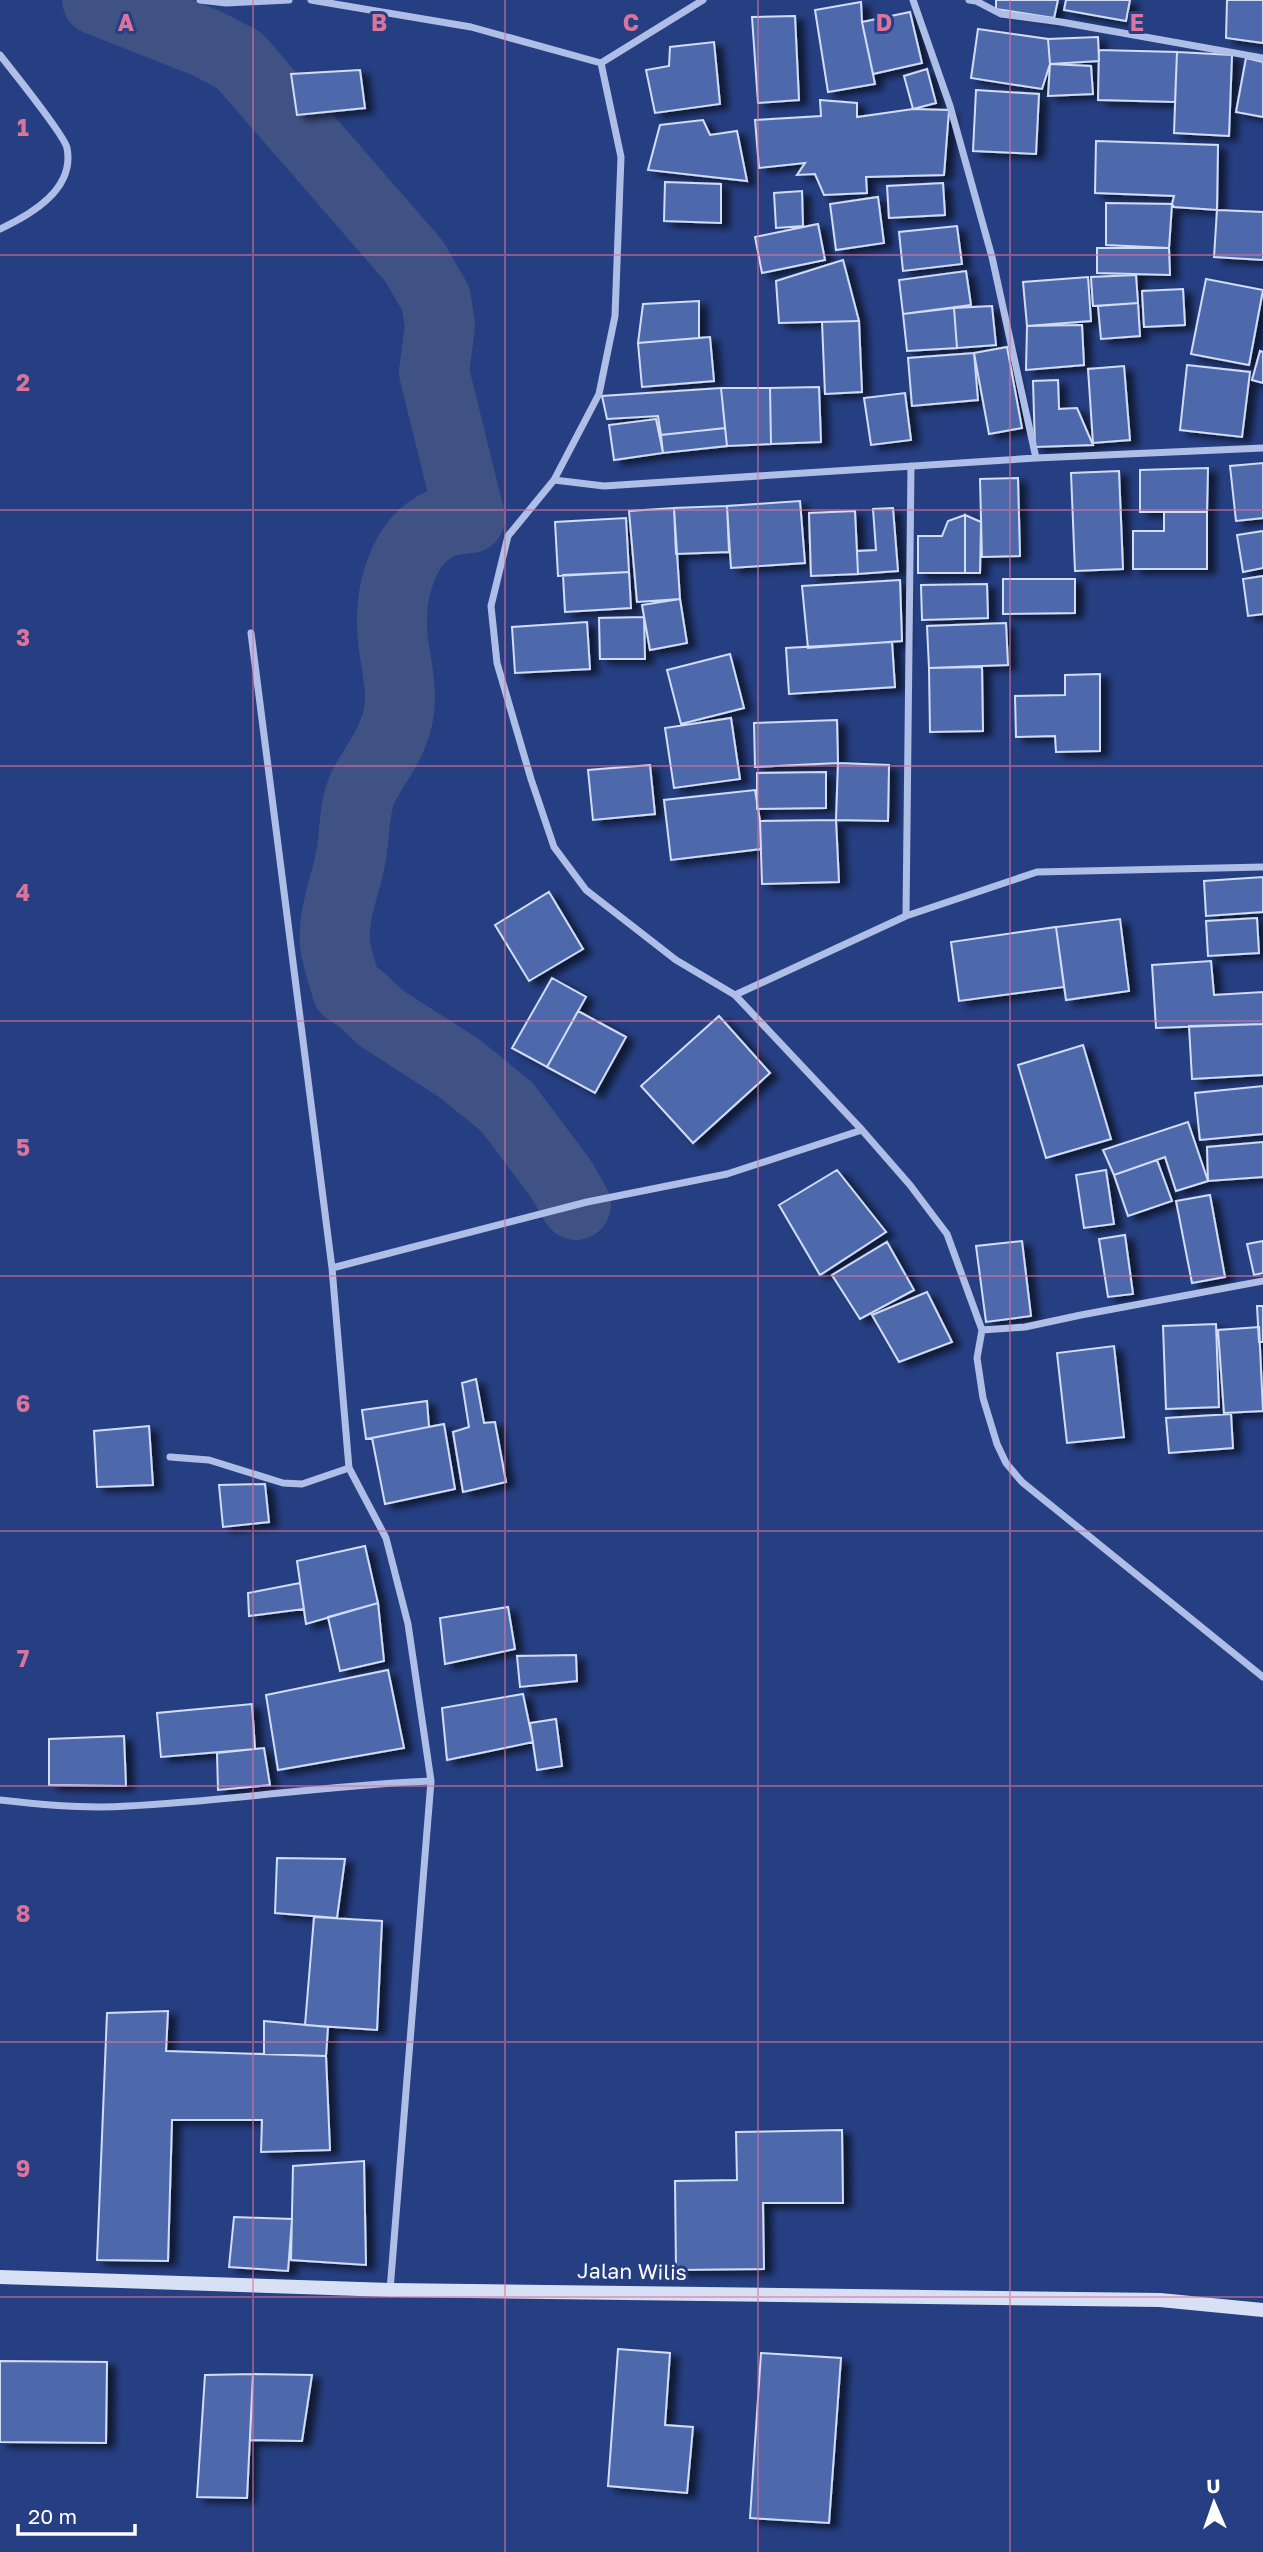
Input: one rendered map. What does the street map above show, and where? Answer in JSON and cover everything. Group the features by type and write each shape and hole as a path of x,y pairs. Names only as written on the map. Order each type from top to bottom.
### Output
{"main road":[{"name":"Jalan Wilis","path":"0,2277 390,2290 1160,2300 1263,2310"}],"street":[{"path":"200,0 226,3 289,0"},
{"path":"311,0 471,27 601,63 704,0"},
{"path":"913,0 950,106 992,257 1036,458"},
{"path":"969,0 1001,14 1263,58"},
{"path":"0,55 67,145 67,174 54,192 27,217 0,229"},
{"path":"601,63 621,157 615,316 599,394 554,480 508,536 491,606 498,663 554,847 586,890 625,923 676,960 735,995 862,1130 910,1185 947,1234 982,1330 977,1358 983,1398 996,1444 1006,1463 1022,1482 1048,1506 1263,1677"},
{"path":"554,480 604,486 1036,458 1263,448"},
{"path":"906,916 911,466"},
{"path":"251,633 332,1268 349,1468 386,1538 408,1624 430,1781 390,2290"},
{"path":"735,995 906,916 1037,872 1263,867"},
{"path":"332,1268 587,1202 727,1174 862,1130"},
{"path":"982,1330 1025,1328 1263,1281"},
{"path":"170,1457 209,1460 283,1483 302,1484 349,1468"},
{"path":"0,1800 42,1805 126,1807 374,1783 430,1781"}],"building":[{"path":"996,0 1058,0 1054,18 996,9"},
{"path":"1066,0 1130,0 1126,21 1064,10"},
{"path":"1227,0 1263,0 1263,43 1226,38"},
{"path":"861,2 862,22 875,84 828,92 815,10"},
{"path":"910,12 922,63 873,74 862,22"},
{"path":"795,16 799,100 758,103 752,17"},
{"path":"978,29 1048,39 1050,64 1042,89 971,78"},
{"path":"1098,37 1099,61 1050,64 1048,39"},
{"path":"714,42 720,104 655,113 646,70 669,66 670,47"},
{"path":"1099,50 1177,52 1175,102 1098,100"},
{"path":"1177,52 1232,55 1229,136 1174,133"},
{"path":"1246,58 1263,62 1263,117 1236,112"},
{"path":"1050,64 1091,66 1093,94 1048,96"},
{"path":"927,69 936,103 913,109 904,76"},
{"path":"360,70 365,108 297,115 291,74"},
{"path":"976,90 1039,94 1036,154 973,151"},
{"path":"820,100 857,103 857,117 913,109 949,110 944,175 866,177 867,193 824,195 815,174 797,175 805,163 759,168 755,120 821,116"},
{"path":"703,120 710,135 737,131 747,181 648,170 660,125"},
{"path":"1096,141 1218,145 1217,210 1174,207 1174,196 1095,193"},
{"path":"665,182 721,184 721,223 664,221"},
{"path":"943,183 945,215 889,218 887,186"},
{"path":"802,191 803,226 776,228 774,193"},
{"path":"878,197 884,243 836,250 830,204"},
{"path":"1106,203 1172,204 1169,248 1106,245"},
{"path":"1217,210 1263,212 1263,260 1214,257"},
{"path":"818,224 825,260 762,273 755,237"},
{"path":"957,226 962,264 903,271 899,232"},
{"path":"1097,248 1169,248 1170,275 1097,273"},
{"path":"843,260 859,321 779,323 776,281"},
{"path":"966,271 971,305 903,314 899,280"},
{"path":"1136,275 1138,303 1093,306 1091,277"},
{"path":"1088,277 1091,321 1027,326 1023,282"},
{"path":"1206,279 1263,290 1249,365 1191,354"},
{"path":"1183,289 1185,325 1144,327 1142,291"},
{"path":"699,301 699,338 638,343 643,304"},
{"path":"1138,303 1140,336 1101,339 1098,306"},
{"path":"992,306 996,345 957,348 954,308"},
{"path":"954,308 957,348 907,351 903,314"},
{"path":"859,321 862,392 825,394 822,322"},
{"path":"1082,325 1084,365 1026,370 1027,326"},
{"path":"710,337 714,381 642,387 638,343"},
{"path":"1007,347 1022,428 989,434 974,353"},
{"path":"1260,351 1263,352 1263,383 1252,380"},
{"path":"974,353 978,400 912,406 908,358"},
{"path":"1187,365 1250,372 1242,437 1180,430"},
{"path":"1124,366 1130,440 1093,443 1088,369"},
{"path":"1058,380 1059,409 1077,408 1093,445 1035,447 1033,381"},
{"path":"819,387 821,442 771,444 770,388"},
{"path":"721,388 725,428 661,435 658,416 607,419 602,396"},
{"path":"721,388 770,388 771,444 727,446"},
{"path":"905,393 911,440 871,445 864,398"},
{"path":"656,419 663,453 614,460 609,425"},
{"path":"725,428 727,446 663,453 661,435"},
{"path":"1263,463 1263,518 1236,521 1230,466"},
{"path":"1208,468 1207,512 1140,512 1140,470"},
{"path":"1119,471 1123,569 1075,571 1071,473"},
{"path":"1018,478 1020,556 982,557 980,479"},
{"path":"800,501 805,563 731,568 727,506"},
{"path":"727,506 729,552 676,554 674,508"},
{"path":"674,508 680,599 637,602 629,511"},
{"path":"893,508 898,571 858,574 857,551 876,550 873,509"},
{"path":"855,511 858,574 811,576 809,513"},
{"path":"1164,512 1207,512 1207,569 1133,569 1133,531 1164,531"},
{"path":"965,515 965,573 918,573 918,536 942,536 948,521"},
{"path":"965,515 981,522 980,573 965,573"},
{"path":"626,518 629,572 558,576 555,522"},
{"path":"1263,531 1263,568 1243,572 1237,535"},
{"path":"629,572 631,608 565,612 563,575"},
{"path":"1263,576 1263,614 1248,616 1243,579"},
{"path":"1003,579 1075,579 1075,613 1003,614"},
{"path":"900,580 902,641 808,648 802,586"},
{"path":"987,584 988,618 922,620 921,585"},
{"path":"680,599 687,643 650,650 642,605"},
{"path":"644,617 645,659 600,659 599,618"},
{"path":"587,622 590,669 515,673 512,627"},
{"path":"1006,623 1008,665 929,668 927,626"},
{"path":"892,642 895,687 789,694 786,648"},
{"path":"730,654 744,708 681,724 667,670"},
{"path":"982,667 983,731 930,732 929,668"},
{"path":"1100,674 1100,751 1056,752 1055,736 1016,737 1015,696 1065,695 1065,675"},
{"path":"731,718 740,779 674,788 665,728"},
{"path":"837,720 838,763 755,767 754,723"},
{"path":"838,763 889,765 888,821 836,820"},
{"path":"650,765 655,814 593,820 588,770"},
{"path":"826,772 826,808 757,809 757,773"},
{"path":"755,790 761,849 671,860 664,800"},
{"path":"836,820 839,882 762,884 760,821"},
{"path":"1263,877 1263,912 1206,916 1204,881"},
{"path":"549,892 583,949 529,981 495,925"},
{"path":"1257,918 1259,953 1208,956 1206,921"},
{"path":"1120,919 1129,991 1066,1000 1056,927"},
{"path":"1056,927 1064,987 959,1001 951,942"},
{"path":"1211,961 1214,995 1263,992 1263,1024 1156,1028 1152,965"},
{"path":"552,978 586,997 547,1067 512,1048"},
{"path":"578,1011 626,1037 595,1093 547,1067"},
{"path":"719,1016 770,1073 693,1143 641,1086"},
{"path":"1263,1024 1263,1075 1192,1079 1189,1026"},
{"path":"1083,1045 1111,1139 1046,1158 1018,1065"},
{"path":"1263,1086 1263,1134 1200,1140 1195,1093"},
{"path":"1188,1122 1208,1181 1176,1191 1165,1157 1114,1175 1103,1150"},
{"path":"1263,1142 1263,1177 1208,1181 1207,1147"},
{"path":"1157,1160 1172,1201 1128,1216 1114,1175"},
{"path":"837,1170 886,1232 820,1275 779,1205"},
{"path":"1106,1170 1114,1224 1084,1228 1076,1175"},
{"path":"1210,1195 1225,1277 1192,1283 1176,1201"},
{"path":"1125,1235 1133,1294 1108,1297 1099,1239"},
{"path":"1022,1241 1031,1316 986,1322 976,1246"},
{"path":"1263,1241 1263,1273 1254,1275 1247,1244"},
{"path":"887,1242 914,1290 860,1319 832,1275"},
{"path":"927,1292 952,1342 899,1362 872,1315"},
{"path":"1257,1306 1263,1306 1263,1342 1259,1342"},
{"path":"1216,1324 1219,1407 1166,1409 1163,1326"},
{"path":"1259,1327 1263,1411 1224,1413 1218,1330"},
{"path":"1114,1346 1124,1437 1067,1443 1057,1353"},
{"path":"476,1379 484,1423 495,1422 506,1482 463,1492 453,1432 469,1427 462,1383"},
{"path":"427,1401 429,1427 366,1439 362,1410"},
{"path":"1231,1414 1233,1448 1169,1453 1166,1418"},
{"path":"444,1424 455,1489 385,1504 372,1438"},
{"path":"149,1426 153,1485 97,1487 94,1431"},
{"path":"265,1484 269,1522 223,1527 219,1485"},
{"path":"365,1546 378,1603 306,1624 297,1561"},
{"path":"300,1583 304,1609 249,1616 248,1593"},
{"path":"378,1603 384,1661 340,1671 328,1617"},
{"path":"508,1607 515,1649 445,1664 440,1618"},
{"path":"576,1655 577,1681 520,1687 517,1656"},
{"path":"388,1670 404,1748 278,1770 266,1695"},
{"path":"523,1694 533,1742 447,1760 442,1708"},
{"path":"252,1704 255,1749 161,1757 157,1713"},
{"path":"556,1719 562,1766 537,1770 530,1723"},
{"path":"124,1736 126,1786 49,1785 49,1739"},
{"path":"264,1748 270,1785 218,1790 217,1753"},
{"path":"277,1858 345,1859 337,1918 275,1913"},
{"path":"314,1917 382,1921 377,2030 305,2025"},
{"path":"168,2011 166,2051 326,2056 330,2150 261,2152 262,2120 172,2120 168,2261 97,2260 107,2013"},
{"path":"264,2021 328,2027 326,2056 264,2054"},
{"path":"842,2130 843,2203 763,2203 764,2269 676,2270 675,2181 737,2180 736,2132"},
{"path":"364,2161 366,2265 291,2260 293,2166"},
{"path":"234,2217 292,2219 288,2271 229,2267"},
{"path":"618,2349 670,2353 665,2425 693,2427 687,2493 608,2486"},
{"path":"761,2353 841,2358 829,2523 750,2518"},
{"path":"0,2361 107,2362 106,2443 0,2442"},
{"path":"253,2374 247,2498 197,2497 205,2375"},
{"path":"253,2374 312,2375 302,2441 250,2440"}],"waterway":[{"path":"97,0 206,43 239,60 414,261 436,299 440,326 434,372 470,518 449,521 422,536 412,548 398,578 392,610 400,697 397,721 382,756 363,787 358,803 350,862 336,920 335,944 347,990 381,1018 459,1068 507,1107 561,1179 576,1205"}]}
